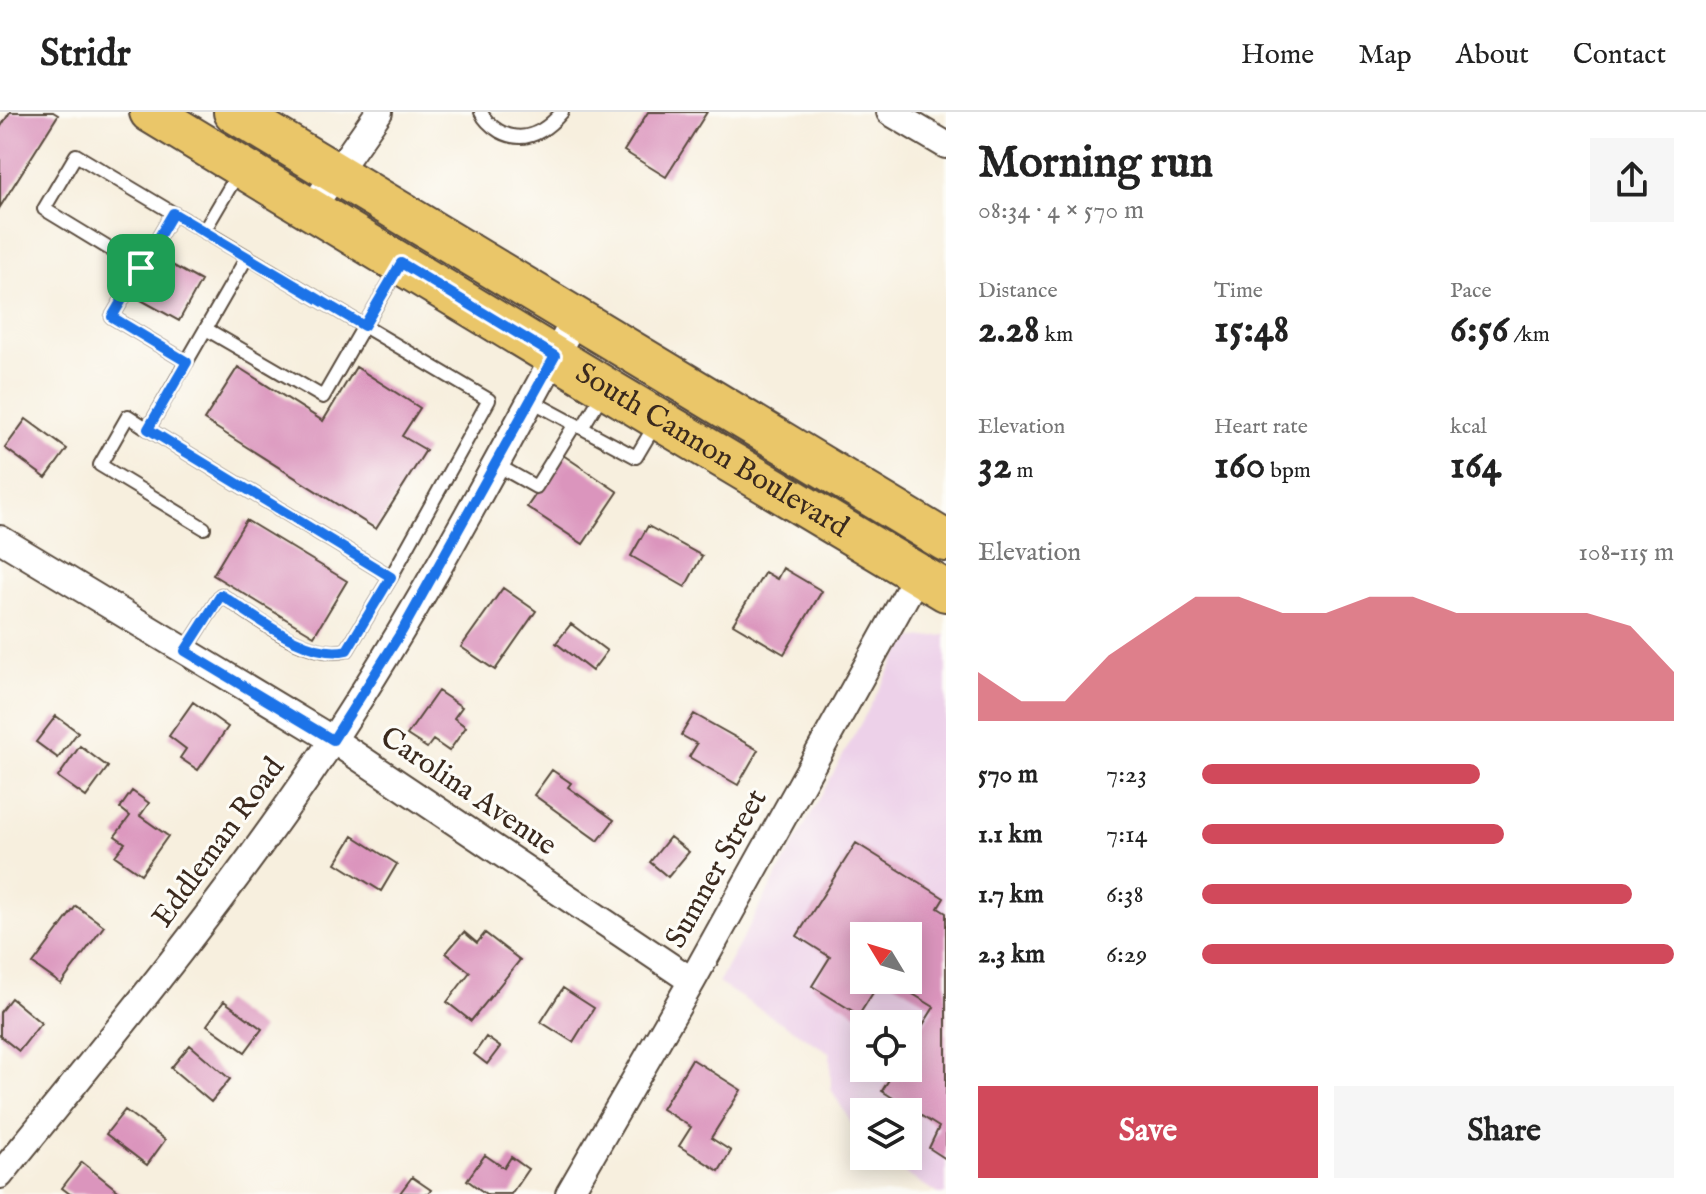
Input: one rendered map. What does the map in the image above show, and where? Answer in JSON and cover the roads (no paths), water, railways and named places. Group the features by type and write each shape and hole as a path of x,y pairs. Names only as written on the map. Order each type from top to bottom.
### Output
{"main road":[{"name":"South Cannon Boulevard","path":"150,112 932,582"},
{"name":"South Cannon Boulevard","path":"234,112 575,319 944,534"}],"street":[{"path":"311,209 379,112"},
{"path":"890,112 946,145"},
{"name":"Eddleman Road","path":"0,1175 206,918 333,740 402,631 575,319"},
{"name":"Carolina Avenue","path":"0,539 333,740 692,981"},
{"name":"Sumner Street","path":"569,1194 692,981 932,582"}],"lane":[{"path":"481,112 494,128 511,137 533,136 554,122 562,112"},
{"path":"141,268 44,209 76,155 489,400 347,650 333,654 308,648 221,595 185,651"},
{"path":"204,231 241,167"},
{"path":"173,213 112,317 187,362"},
{"path":"148,429 247,257"},
{"path":"206,329 323,397 401,263"},
{"path":"495,464 536,487 606,388"},
{"path":"530,400 636,457 659,418"},
{"path":"204,528 100,465 128,416 391,577"}]}
